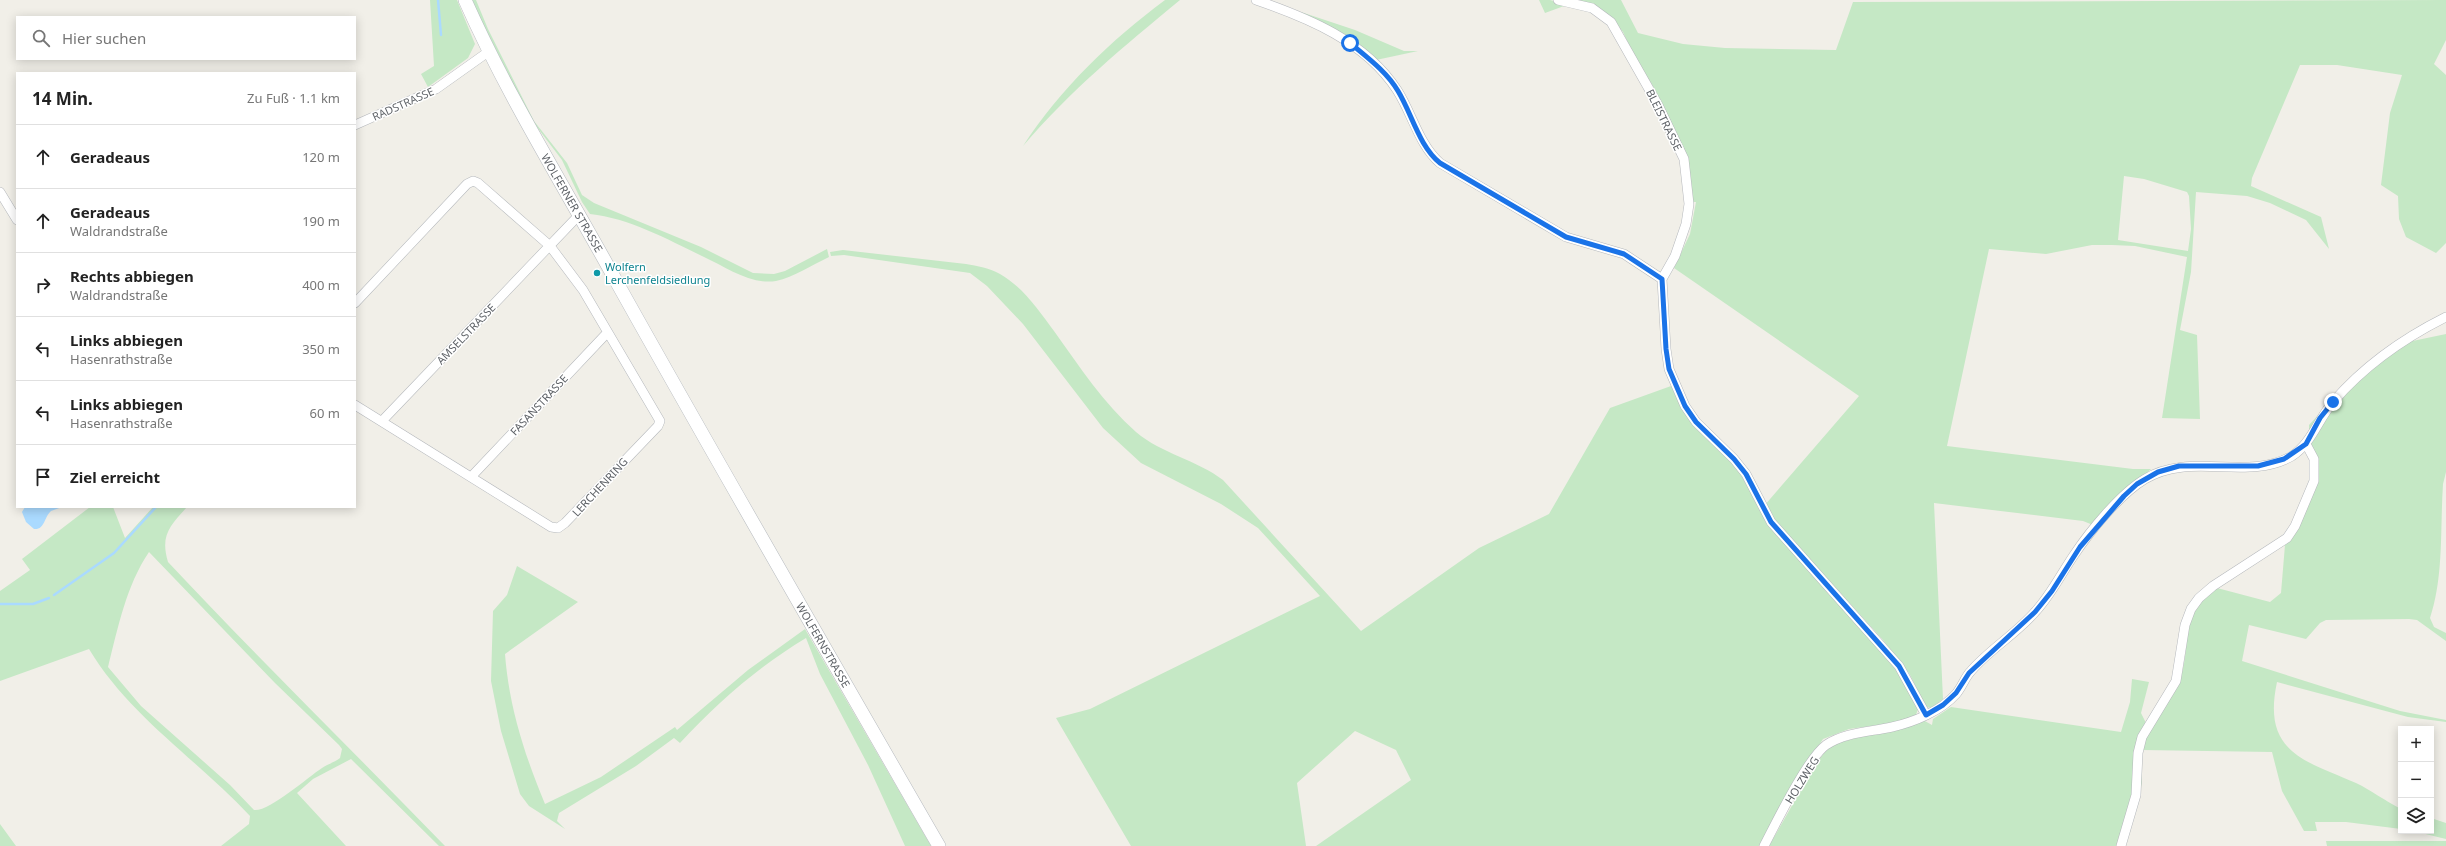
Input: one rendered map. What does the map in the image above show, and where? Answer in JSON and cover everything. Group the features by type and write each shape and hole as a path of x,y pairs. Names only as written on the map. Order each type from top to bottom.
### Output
{"main road":[{"name":"WOLFERNER STRASSE","path":"466,0 488,52 529,129 580,214 708,444"},
{"name":"WOLFERNSTRASSE","path":"708,444 939,846"}],"street":[{"path":"1256,0 1299,15 1326,28 1350,43 1376,64 1397,90 1428,151 1440,163 1566,237 1624,254 1662,279 1666,349 1669,369 1685,406 1696,422 1734,459 1746,474 1771,522 1899,666 1926,715"},
{"name":"BLEISTRASSE","path":"1558,0 1592,8 1611,22 1658,104 1684,159 1689,204 1686,224 1675,256 1662,279"},
{"name":"RADSTRASSE","path":"356,124 436,89 488,52"},
{"name":"LERCHENRING","path":"356,302 467,184 473,181 478,183 550,246 583,290 660,421 658,426 565,523 558,528 551,527 356,405"},
{"path":"0,192 16,218"},
{"path":"550,246 580,214"},
{"name":"AMSELSTRASSE","path":"382,421 550,246"},
{"path":"2121,846 2136,796 2138,753 2142,737 2176,681 2185,625 2191,609 2199,598 2213,586 2287,538 2295,526 2314,481 2314,459 2306,444 2320,418 2360,375 2400,343 2446,317"},
{"name":"FASANSTRASSE","path":"472,478 607,333"},
{"name":"HOLZWEG","path":"1764,846 1800,781 1825,746 1843,737 1893,727 1926,715 1943,705 1956,693 1969,673 2035,612 2052,591 2080,547 2124,496 2137,484 2158,472 2179,466 2267,465 2292,456 2306,444"}],"green space":[{"path":"430,0 457,0 475,44 468,58 428,87 421,74 434,66"},
{"path":"471,0 476,0 488,29 534,121 567,163 582,195 594,203 701,247 753,273 774,274 785,271 827,249 829,257 796,274 776,281 766,282 738,274 634,225 605,216 590,214 582,202 562,160 530,118"},
{"path":"1165,0 1180,0 1118,52 1079,88 1023,146 1053,104 1070,85 1125,32"},
{"path":"1539,0 1550,0 1574,6 1564,6 1545,13"},
{"path":"1568,0 1621,0 1638,33 1683,44 1725,48 1836,50 1853,2 2446,0 2446,40 2434,64 2446,75 2446,243 2436,253 2406,237 2399,219 2398,196 2381,185 2390,113 2402,75 2337,65 2300,65 2252,178 2251,186 2321,217 2329,249 2306,220 2270,203 2247,196 2196,192 2191,272 2180,330 2197,335 2200,419 2162,418 2187,257 2135,246 2112,245 2092,245 2046,254 1989,249 1947,446 2133,469 2151,469 2093,525 2083,521 1934,503 1943,699 1931,708 1926,707 1909,673 1883,640 1775,521 1764,506 1859,396 1674,268 1690,234 1696,202 1692,202 1689,167 1685,151 1654,88 1634,56 1623,32 1612,19","holes":["2124,176 2144,179 2187,192 2189,196 2191,229 2188,251 2118,240"]},
{"path":"1301,12 1355,30 1404,51 1418,51 1376,60 1339,32"},
{"path":"843,250 966,264 992,270 1008,279 1023,292 1054,331 1092,384 1124,421 1146,440 1168,452 1202,467 1223,480 1361,631 1479,548 1549,514 1610,408 1671,386 1683,408 1733,460 1768,524 1897,668 1918,709 1916,715 1893,723 1849,729 1823,739 1795,783 1760,846 1316,846 1411,780 1396,750 1355,731 1297,783 1306,846 1131,846 1056,718 1090,709 1320,596 1258,528 1221,504 1141,463 1103,428 1023,324 987,286 970,273 844,255 831,256 830,252"},
{"path":"2446,334 2446,472 2443,484 2441,552 2438,586 2430,618 2434,627 2446,633 2446,641 2417,620 2409,619 2326,620 2320,623 2306,639 2249,625 2242,661 2400,711 2446,720 2446,722 2408,717 2277,682 2274,705 2276,724 2281,739 2291,750 2304,759 2362,786 2398,808 2398,829 2346,822 2315,822 2317,831 2304,831 2282,791 2272,752 2142,750 2142,782 2137,805 2118,846 1769,846 1815,765 1827,749 1838,743 1923,720 1932,725 1933,719 1951,707 2121,732 2130,702 2132,679 2149,682 2141,713 2146,723 2179,682 2183,669 2191,618 2196,607 2204,597 2217,588 2270,602 2281,593 2285,545 2292,538 2318,480 2319,462 2309,443 2309,425 2343,388 2403,343"},
{"path":"89,508 113,508 125,538 152,508 186,508 171,526 168,532 165,545 168,562 236,634 445,846 439,846 351,759 313,779 297,793 346,846 221,846 249,824 250,816 230,795 144,717 105,673 89,649 0,681 0,591 30,570 22,559","holes":["149,552 275,683 342,749 340,758 322,768 269,806 254,810 230,785 141,706 108,667 119,622 129,593 134,579"]},
{"path":"517,566 578,602 505,654 510,693 519,731 545,804 601,777 675,727 677,730 748,670 805,629 931,846 905,846 868,765 820,674 806,638 771,661 739,686 709,713 680,743 674,738 636,766 559,813 557,821 565,829 529,806 520,794 501,731 491,681 493,611 507,595"},
{"path":"2434,819 2446,823 2446,839 2425,834 2434,834"},
{"path":"0,824 16,846 0,846"},
{"path":"2326,841 2446,841 2446,846 2327,846"}],"water":[{"path":"24,508 59,508 51,511 38,529 34,529 26,522 22,512"}],"waterway":[{"path":"438,0 441,35"},
{"path":"54,595 114,553 155,508"},
{"path":"0,604 33,604 49,598"}],"place":[{"name":"Wolfern Lerchenfeldsiedlung","path":"597,273"}],"route":[{"path":"1350,43 1376,64 1390,80 1416,125 1428,151 1440,163 1566,237 1615,250 1624,254 1662,279 1666,349 1669,369 1685,406 1696,422 1734,459 1746,474 1766,516 1822,580 1876,637 1899,666 1913,687 1926,715 1943,705 1956,693 1969,673 2035,612 2052,591 2074,554 2102,520 2137,484 2158,472 2179,466 2199,464 2258,466 2276,463 2292,456 2306,444 2320,418 2333,402"}]}
